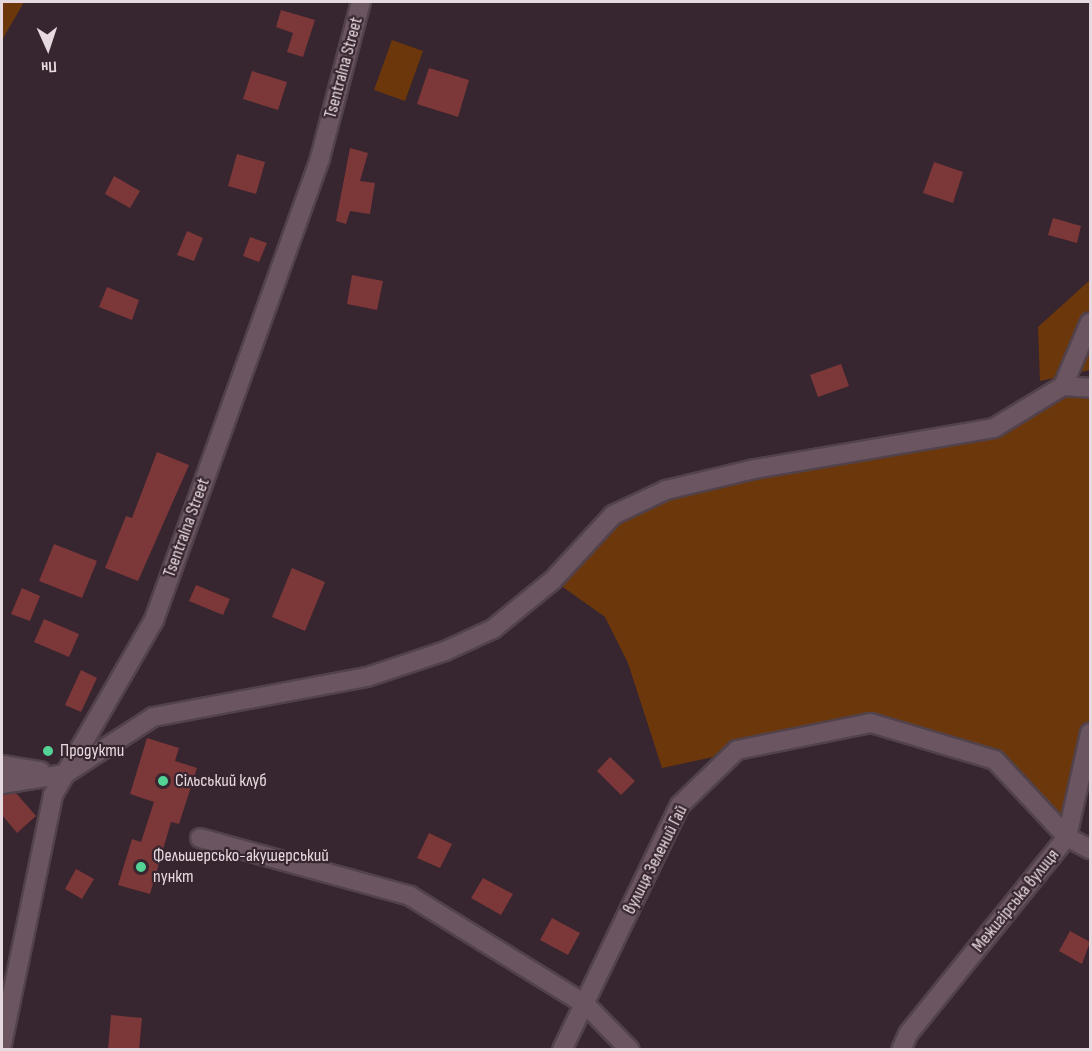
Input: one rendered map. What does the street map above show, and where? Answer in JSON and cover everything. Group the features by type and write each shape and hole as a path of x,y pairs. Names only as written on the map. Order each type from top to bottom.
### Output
{"street":[{"name":"Tsentralna Street","path":"2,1044 53,795 154,620 320,158 361,2"},
{"path":"1063,386 1090,322"},
{"path":"2,784 65,774 153,717 367,677 445,651 493,629 553,580 614,515 666,490 755,469 994,428 1063,386 1090,387"},
{"name":"вулиця Зелений Гай","path":"562,1050 680,805 737,750 871,723 995,760 1067,837 1090,849"},
{"name":"Межигірська вулиця","path":"901,1050 908,1034 1067,837 1090,733"},
{"path":"2,765 65,774"},
{"path":"200,838 410,896 585,1004 630,1050"}],"shaded area":[{"path":"2,2 24,2 2,40"},
{"path":"392,40 423,51 405,101 374,90"},
{"path":"1090,280 1090,370 1040,381 1038,327"},
{"path":"1090,388 1090,733 1067,837 995,760 871,723 662,768 628,663 605,617 553,580 613,515 666,490 994,428 1045,398"}],"building":[{"path":"281,10 315,20 303,57 287,52 293,33 276,27"},
{"path":"429,68 469,80 458,117 417,104"},
{"path":"252,71 287,82 278,110 243,99"},
{"path":"350,148 368,153 360,181 375,183 370,214 350,211 346,224 336,221"},
{"path":"237,154 265,162 256,194 228,186"},
{"path":"934,162 963,172 953,203 923,193"},
{"path":"114,176 140,191 130,208 105,194"},
{"path":"1053,218 1081,226 1077,243 1048,235"},
{"path":"187,231 203,238 194,261 177,255"},
{"path":"250,237 267,243 259,262 243,256"},
{"path":"352,275 383,281 377,310 347,304"},
{"path":"107,287 139,300 132,320 99,307"},
{"path":"841,364 849,386 818,397 810,375"},
{"path":"157,452 189,465 138,581 105,568 126,516 132,518"},
{"path":"54,544 97,561 82,598 39,581"},
{"path":"292,568 325,582 305,631 272,617"},
{"path":"196,585 230,599 223,615 189,601"},
{"path":"22,588 40,596 30,621 11,614"},
{"path":"44,619 79,634 69,657 34,642"},
{"path":"81,670 97,678 81,712 65,705"},
{"name":"Сільський клуб","path":"147,738 179,748 175,761 197,768 179,824 171,822 150,894 118,885 132,839 141,842 154,802 130,794"},
{"path":"610,757 635,781 621,795 597,771"},
{"path":"16,793 36,816 17,833 2,815 2,795"},
{"path":"429,833 452,844 440,868 417,858"},
{"path":"76,869 94,879 82,899 65,889"},
{"path":"483,878 513,894 501,915 471,898"},
{"path":"552,918 580,933 568,955 540,940"},
{"path":"1070,931 1090,942 1082,964 1059,951"},
{"path":"111,1015 142,1018 139,1050 108,1050"}],"place":[{"name":"Продукти","path":"48,751"},
{"name":"Сільський клуб","path":"163,781"},
{"name":"Фельшерсько-акушерський пункт","path":"141,867"}]}
